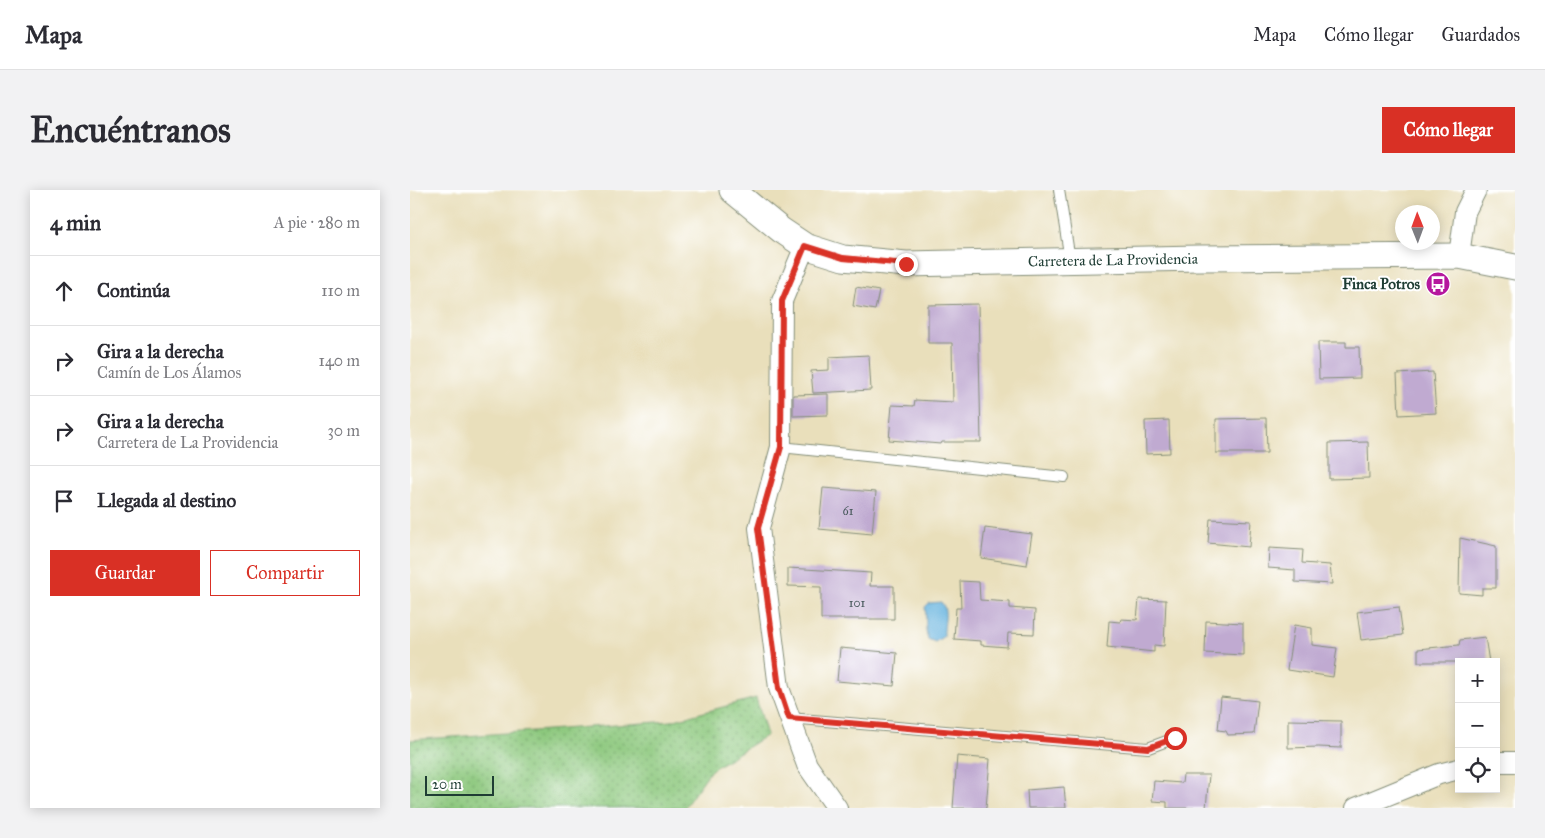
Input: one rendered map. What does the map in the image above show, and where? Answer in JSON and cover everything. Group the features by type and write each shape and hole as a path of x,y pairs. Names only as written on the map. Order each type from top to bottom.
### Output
{"street":[{"name":"Carretera de La Providencia","path":"732,190 781,230 805,246 843,258 906,264 1459,256 1515,267"},
{"path":"1459,256 1465,212 1476,190"},
{"path":"805,246 782,301 781,447 758,528 779,688 807,765 837,808"},
{"path":"1500,762 1515,762"},
{"path":"1356,808 1438,774 1455,769"}],"lane":[{"path":"1058,190 1070,261"},
{"path":"781,447 1064,476"},
{"path":"789,718 1148,748 1175,738"}],"green space":[{"path":"756,698 767,735 711,770 684,808 410,808 410,740 671,721"}],"water":[{"path":"941,602 945,609 944,636 935,642 928,639 925,607 929,603"}],"building":[{"path":"856,287 879,291 875,310 853,306"},
{"path":"978,304 981,442 942,442 941,444 889,440 892,405 914,406 915,400 953,402 952,343 928,343 928,305"},
{"path":"1318,342 1346,342 1346,347 1359,347 1360,378 1319,379"},
{"path":"869,355 871,390 813,393 811,371 829,370 829,357"},
{"path":"1433,372 1436,413 1399,415 1397,374"},
{"path":"828,394 828,415 793,416 793,395"},
{"path":"1266,418 1267,453 1216,453 1216,419"},
{"path":"1169,420 1170,453 1146,454 1145,421"},
{"path":"1368,442 1369,478 1329,479 1329,443"},
{"path":"823,488 876,492 872,534 819,529"},
{"path":"1210,519 1251,521 1249,547 1208,543"},
{"path":"985,528 1032,534 1027,565 981,558"},
{"path":"1460,538 1496,546 1496,588 1482,588 1482,595 1459,593"},
{"path":"1269,548 1303,550 1302,563 1330,565 1332,584 1295,582 1295,570 1268,568"},
{"path":"788,568 871,573 870,586 894,586 894,619 821,619 821,587 788,586"},
{"path":"960,581 979,582 980,600 1010,602 1010,608 1035,610 1034,634 1008,633 1007,647 981,645 981,641 954,639 956,608 961,608"},
{"path":"1139,599 1166,600 1164,646 1154,645 1154,652 1107,647 1109,621 1120,622 1121,619 1137,620"},
{"path":"1399,607 1403,635 1361,640 1357,612"},
{"path":"1206,621 1243,623 1243,655 1205,653"},
{"path":"1294,625 1312,628 1312,645 1337,648 1333,677 1287,670"},
{"path":"1485,637 1488,658 1455,658 1455,662 1418,662 1418,649 1459,645 1460,640"},
{"path":"840,648 897,653 894,686 837,681"},
{"path":"1221,697 1258,701 1254,734 1228,735 1226,731 1218,730"},
{"path":"1288,720 1341,721 1341,748 1288,748"},
{"path":"957,756 990,759 986,808 953,808"},
{"path":"1183,775 1209,775 1206,808 1167,808 1167,802 1152,801 1154,781 1182,783"},
{"path":"1064,787 1066,808 1028,808 1027,790"}],"place":[{"name":"Finca Potros","path":"1438,284"}],"route":[{"path":"906,264 843,258 805,246 792,273 782,301 781,447 758,528 779,688 789,718 1148,748 1175,738"}]}
